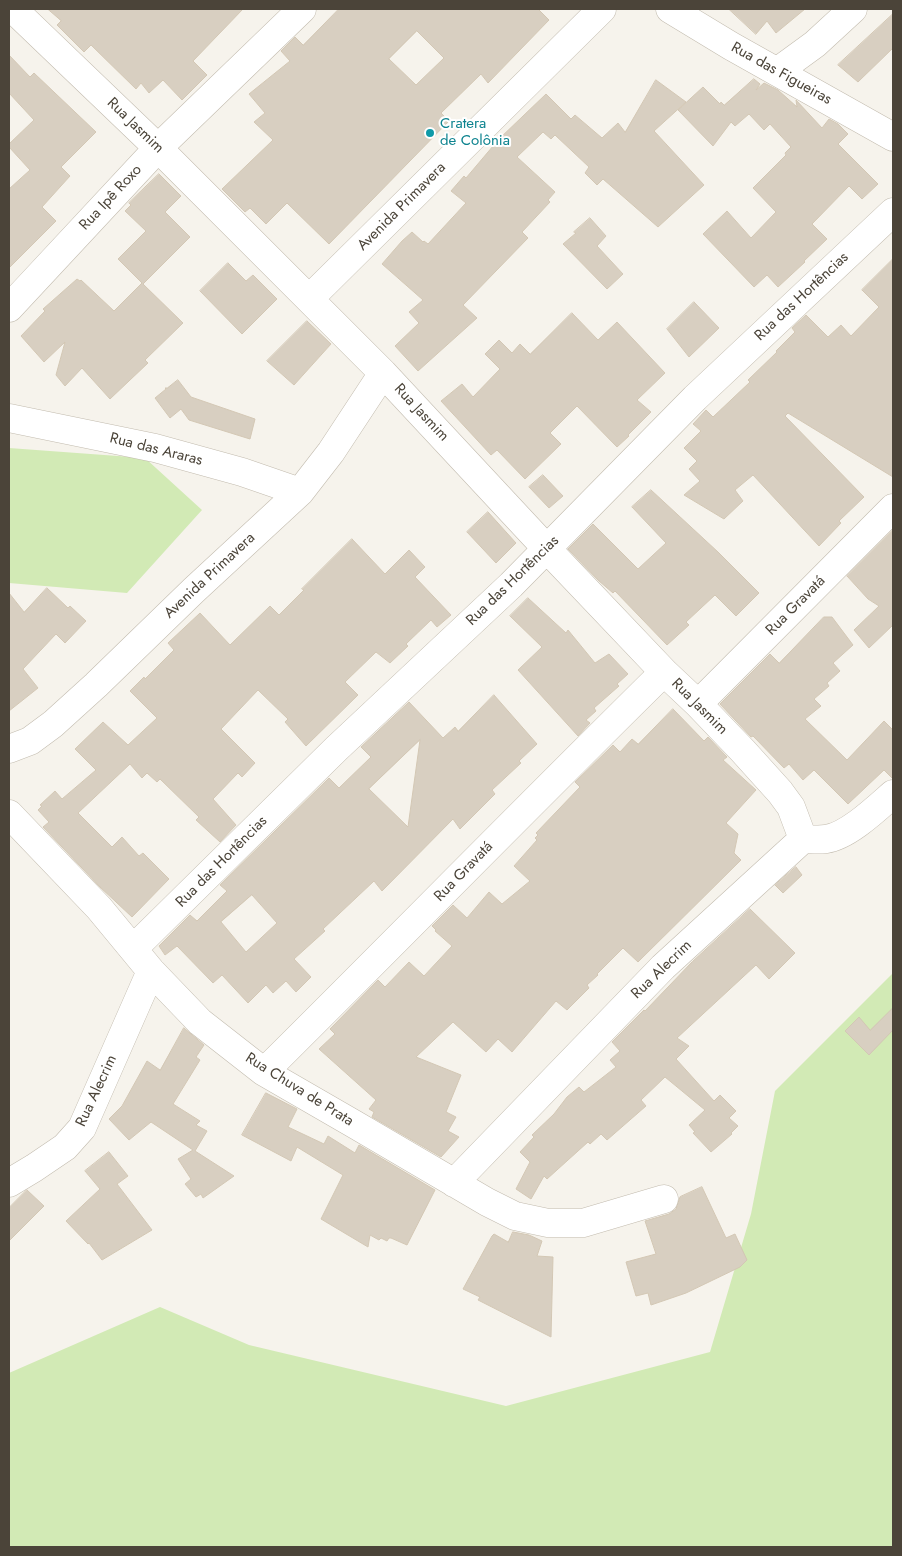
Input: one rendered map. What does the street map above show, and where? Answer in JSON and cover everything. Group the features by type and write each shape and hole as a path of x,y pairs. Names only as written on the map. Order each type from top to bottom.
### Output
{"street":[{"name":"Rua Jasmim","path":"13,9 158,148 383,373 664,672 698,704 780,792 791,807 802,839"},
{"name":"Rua Ipê Roxo","path":"9,308 158,148 302,9"},
{"name":"Avenida Primavera","path":"309,300 602,9"},
{"name":"Rua das Figueiras","path":"670,9 731,46 893,137"},
{"path":"778,71 815,44 853,9"},
{"name":"Rua das Hortências","path":"133,950 336,750 511,586 695,398 893,212"},
{"name":"Avenida Primavera","path":"9,749 30,741 53,724 300,492 331,452 383,373"},
{"name":"Rua das Araras","path":"9,418 155,448 242,472 300,492"},
{"name":"Rua Gravatá","path":"698,704 893,508"},
{"name":"Rua Gravatá","path":"264,1072 664,672"},
{"path":"802,839 827,839 839,834 859,822 893,794"},
{"name":"Rua Chuva de Prata","path":"9,814 100,908 133,950 200,1022 264,1072 454,1183 515,1216 548,1223 583,1223 664,1199"},
{"name":"Rua Alecrim","path":"454,1183 663,967 802,839"},
{"name":"Rua Alecrim","path":"9,1183 65,1147 82,1128 152,971"}],"green space":[{"path":"9,448 145,458 202,510 127,593 9,583"},
{"path":"893,973 893,1547 9,1547 9,1373 160,1307 249,1345 506,1406 710,1352 751,1214 775,1091"}],"building":[{"path":"48,9 243,9 193,61 207,75 182,100 163,80 149,93 141,83 136,89 91,45 84,52 57,25 61,21"},
{"path":"339,9 538,9 549,20 488,83 481,74 441,113 449,121 329,244 287,203 266,224 250,208 245,212 222,189 273,140 254,122 265,113 249,94 290,61 281,51 295,37 303,45","holes":["417,31 444,58 416,85 389,59"]},
{"path":"729,9 805,9 776,33 767,21 756,34"},
{"path":"893,14 893,48 858,82 838,65"},
{"path":"9,55 30,77 34,73 96,132 61,167 70,176 42,207 56,221 9,268 9,189 30,170 9,147 9,144 34,120 9,93"},
{"path":"754,79 760,84 756,90 764,83 778,90 797,107 796,100 822,128 829,119 838,124 848,134 838,144 878,184 862,199 849,186 812,224 827,239 778,287 767,275 754,287 703,234 727,211 751,238 776,212 753,188 786,155 785,153 791,147 770,124 764,130 749,114 735,126 731,122 713,146 678,110 703,87 720,104 721,102 724,105"},
{"path":"656,80 686,102 654,131 704,185 658,227 603,179 597,185 585,173 589,167 555,135 551,139 543,132 517,157 555,192 548,200 550,202 522,232 528,238 463,305 477,318 418,371 395,346 419,323 409,312 423,300 382,264 412,232 428,244 466,203 451,191 464,176 466,178 499,139 546,94 571,119 575,115 602,138 618,123 625,132"},
{"path":"159,174 181,196 165,212 190,237 143,284 183,323 145,360 148,363 110,399 82,368 65,386 56,375 65,342 44,362 21,336 45,311 43,309 77,279 81,280 114,311 142,283 118,259 146,231 125,211 131,205 129,203"},
{"path":"590,218 606,236 597,246 623,274 607,289 563,244"},
{"path":"893,259 893,477 788,413 785,416 864,497 839,521 841,523 819,546 753,475 735,490 743,501 724,519 684,495 700,481 689,469 697,461 684,448 701,431 693,424 706,410 713,417 750,382 748,380 795,332 792,328 806,315 828,337 841,325 851,336 879,307 862,290"},
{"path":"228,263 246,281 253,275 277,299 242,334 200,291"},
{"path":"694,302 719,328 689,357 667,329"},
{"path":"572,313 598,340 617,322 665,373 637,400 651,412 617,447 577,406 550,433 561,444 525,479 497,450 491,455 441,401 462,384 473,397 500,369 485,354 499,340 512,353 520,344 530,354"},
{"path":"307,321 331,344 294,385 267,361"},
{"path":"178,380 191,397 255,419 250,439 189,420 181,409 170,418 155,398 165,388"},
{"path":"543,475 563,496 549,508 529,487"},
{"path":"651,490 759,593 736,616 715,595 686,622 689,625 667,645 615,591 613,593 599,581 568,549 593,524 638,569 666,543 632,507"},
{"path":"488,512 516,543 496,563 467,532"},
{"path":"893,530 893,625 869,648 854,630 879,606 868,599 847,576"},
{"path":"352,539 385,574 409,550 425,567 415,577 451,615 437,627 431,620 406,644 408,646 390,663 376,652 345,682 358,695 306,746 285,722 288,719 258,690 221,729 255,763 242,777 238,773 213,799 236,825 220,842 196,820 199,817 160,779 157,782 147,773 142,778 130,764 78,813 112,847 122,837 139,856 143,853 169,879 132,917 100,887 43,827 49,822 38,810 42,806 40,805 55,791 62,799 96,770 75,749 103,722 128,745 157,718 130,691 174,650 168,643 200,613 230,645 270,606 279,615"},
{"path":"47,588 68,608 70,606 86,621 65,643 56,634 23,669 38,688 9,711 9,593 24,612"},
{"path":"528,598 566,633 568,630 595,663 609,654 628,674 617,684 619,686 594,708 596,711 586,720 590,723 578,736 518,670 542,647 510,616"},
{"path":"824,617 832,617 853,645 833,663 840,671 827,683 829,686 814,699 821,706 805,719 847,760 884,721 893,730 893,779 884,770 848,804 814,770 803,780 789,764 784,768 720,704 770,654 779,663"},
{"path":"494,695 537,744 519,761 521,763 492,790 495,794 460,829 453,819 382,891 374,881 323,929 325,931 294,959 311,977 296,992 286,981 273,993 266,985 248,1003 222,975 213,983 177,946 165,955 159,946 190,915 197,921 227,891 220,885 329,778 339,788 371,757 361,747 409,702 443,738 455,727 458,731","holes":["420,740 408,827 369,789","252,895 277,923 246,952 221,922"]},
{"path":"673,709 704,741 708,737 727,757 723,760 756,790 726,823 738,834 734,853 741,860 638,962 623,948 587,985 589,988 567,1010 556,1001 512,1052 498,1039 486,1052 453,1022 416,1057 461,1075 446,1112 456,1117 448,1131 459,1137 441,1157 372,1117 374,1112 369,1109 376,1100 319,1049 335,1034 330,1029 378,980 385,987 409,962 424,976 452,946 432,926 453,905 467,918 489,892 502,904 530,881 514,866 537,840 535,838 538,835 536,833 580,787 575,782 613,745 620,752 632,739 638,744"},
{"path":"796,867 802,875 783,893 775,885"},
{"path":"750,909 795,953 769,979 756,965 677,1038 689,1046 676,1059 714,1101 720,1095 736,1111 729,1118 738,1126 732,1134 711,1152 693,1133 695,1132 689,1125 705,1110 665,1077 641,1100 646,1106 607,1140 601,1134 590,1144 588,1142 547,1179 544,1176 531,1199 516,1189 530,1162 520,1152 534,1137 532,1135 554,1114 567,1097 579,1087 584,1092 616,1067 610,1060 620,1051 612,1042 692,962"},
{"path":"893,1008 893,1030 869,1055 845,1031 859,1017 870,1030"},
{"path":"184,1028 204,1045 196,1057 200,1060 173,1104 200,1121 196,1125 207,1131 195,1151 234,1176 203,1198 201,1194 196,1197 185,1184 191,1179 178,1159 193,1150 151,1122 129,1140 109,1119 122,1106 147,1061 160,1070"},
{"path":"266,1093 297,1109 288,1127 324,1144 328,1136 355,1153 359,1145 435,1190 407,1245 391,1238 387,1241 381,1238 379,1240 370,1235 368,1247 321,1219 343,1175 297,1147 291,1161 242,1135"},
{"path":"109,1152 128,1176 117,1184 152,1230 102,1260 89,1243 66,1221 100,1189 85,1171"},
{"path":"702,1187 726,1238 735,1234 747,1260 740,1267 686,1293 651,1305 648,1293 636,1296 626,1262 656,1254 645,1221 669,1214 676,1209 680,1197"},
{"path":"27,1190 44,1206 9,1241 9,1208"},
{"path":"513,1232 529,1235 542,1241 537,1256 553,1257 551,1337 478,1300 480,1297 463,1289 492,1236 494,1234 508,1242"}],"place":[{"name":"Cratera de Colônia","path":"430,133"}]}
